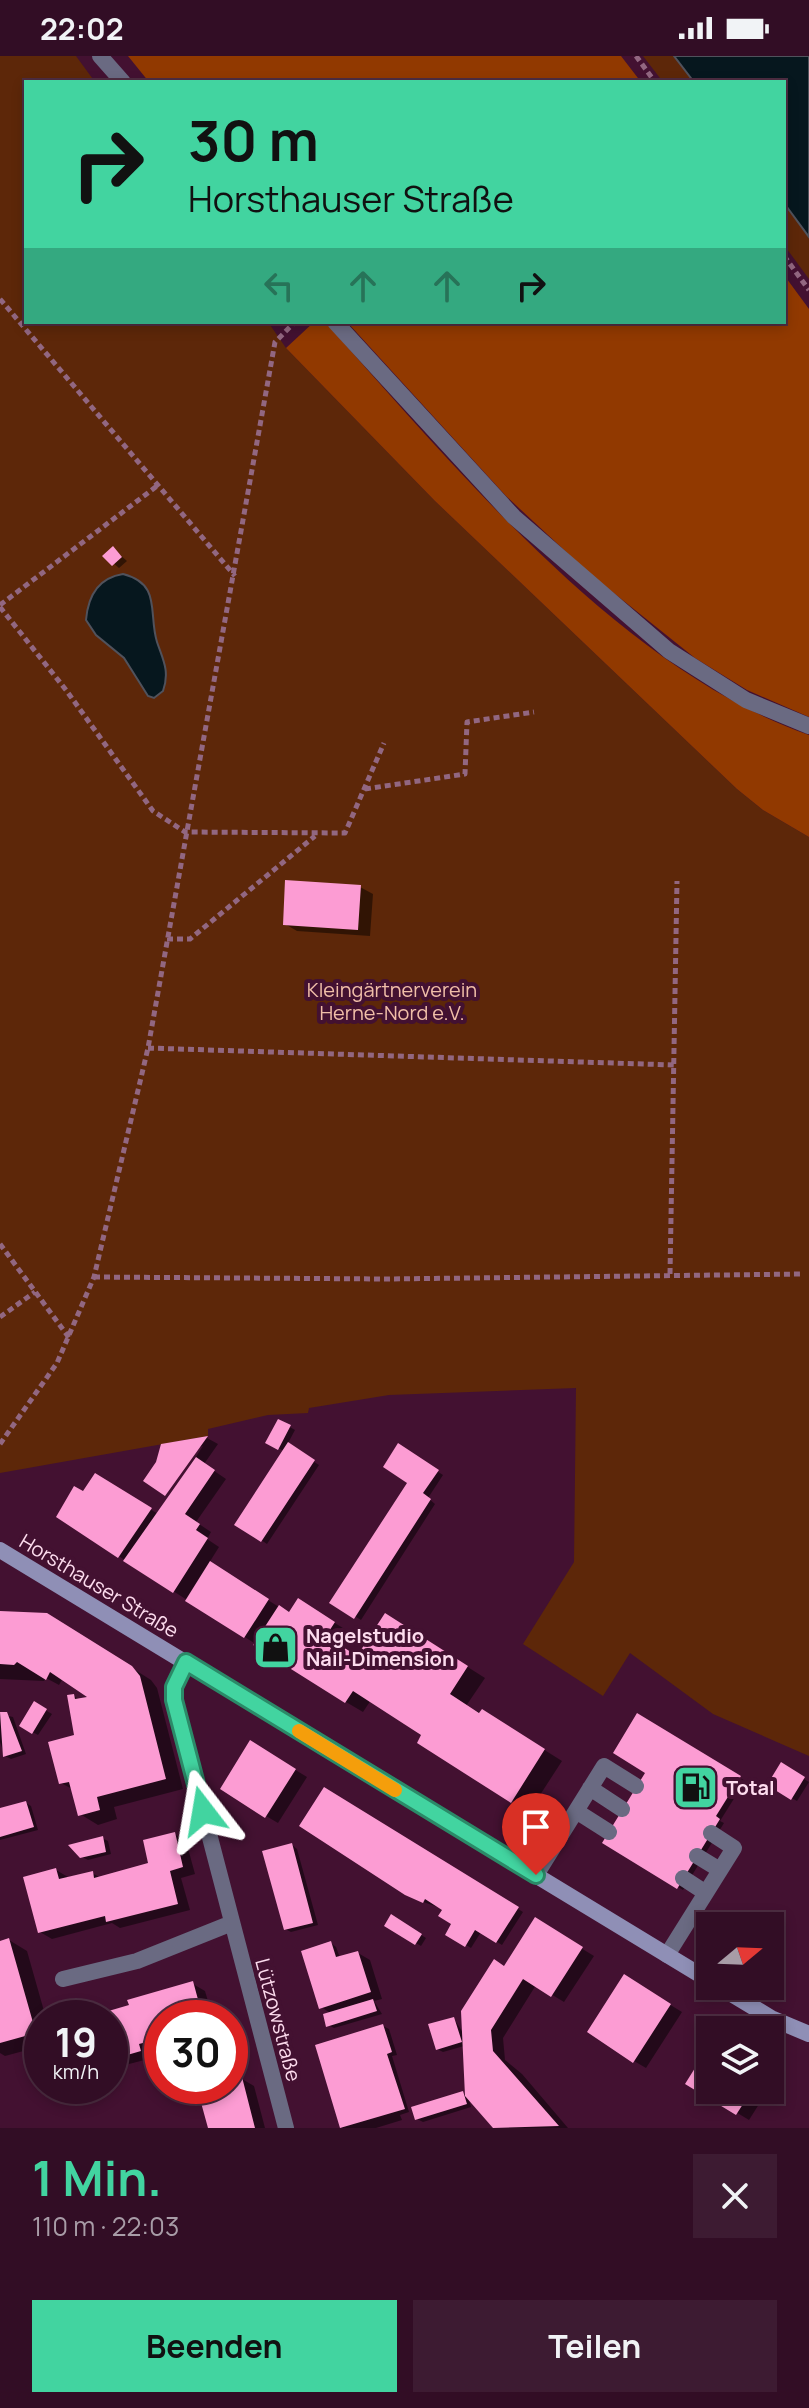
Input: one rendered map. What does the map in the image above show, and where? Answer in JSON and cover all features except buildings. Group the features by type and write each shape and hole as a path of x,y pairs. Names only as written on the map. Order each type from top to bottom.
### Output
{"main road":[{"name":"Horsthauser Straße","path":"0,1550 696,1973"},
{"path":"741,2000 773,2019 809,2034"}],"street":[{"path":"100,56 121,80"},
{"path":"337,324 514,517 657,640 746,700 809,726"},
{"name":"Lützowstraße","path":"186,1662 174,1687 174,1700 286,2128"},
{"path":"536,1875 604,1766 636,1786"},
{"path":"590,1788 622,1809"},
{"path":"576,1811 609,1832"},
{"path":"667,1955 734,1848 711,1833"},
{"path":"697,1856 720,1870"},
{"path":"683,1878 706,1893"},
{"path":"63,1979 137,1961 232,1923"}],"path":[{"path":"636,56 654,80"},
{"path":"786,259 809,290"},
{"path":"0,299 235,577"},
{"path":"0,1444 30,1407 70,1339 94,1277 148,1048 275,342 293,324"},
{"path":"157,486 0,606 66,690 153,811 185,832 345,833 384,743"},
{"path":"364,789 465,774 467,722 534,712"},
{"path":"167,939 190,939 316,835"},
{"path":"670,1274 677,881"},
{"path":"148,1048 674,1065"},
{"path":"0,1244 70,1339"},
{"path":"94,1277 388,1279 803,1274"},
{"path":"0,1317 35,1292"}],"green space":[{"name":"Kleingärtnerverein Herne-Nord e.V.","path":"0,56 76,56 94,80 24,80 24,324 269,324 286,348 435,501 737,789 763,810 809,837 809,1756 713,1714 630,1653 603,1696 523,1644 574,1562 576,1388 389,1395 309,1408 308,1413 268,1415 208,1429 208,1436 0,1473"},
{"path":"643,56 674,56 692,80 661,80"},
{"path":"786,206 809,237 809,279 786,248"}],"shaded area":[{"path":"128,56 621,56 639,80 147,80"},
{"path":"674,56 809,56 809,237 786,206 786,80 692,80"},
{"path":"786,278 809,309 809,717 747,690 695,658 590,574 506,496 349,324 786,324"},
{"path":"312,324 327,324 486,499 607,614 672,663 739,704 809,735 809,837 763,810 737,789 435,501 286,348"},
{"path":"123,574 144,585 149,592 157,642 166,671 163,691 154,698 148,696 124,658 96,635 86,620 89,603 96,590 107,580"}],"slow traffic":[{"path":"299,1731 395,1790"}],"place":[{"name":"Nagelstudio Nail-Dimension","path":"275,1648"},
{"name":"Total","path":"695,1788"}],"route":[{"path":"203,1811 174,1700 174,1687 186,1662 536,1875"}]}
